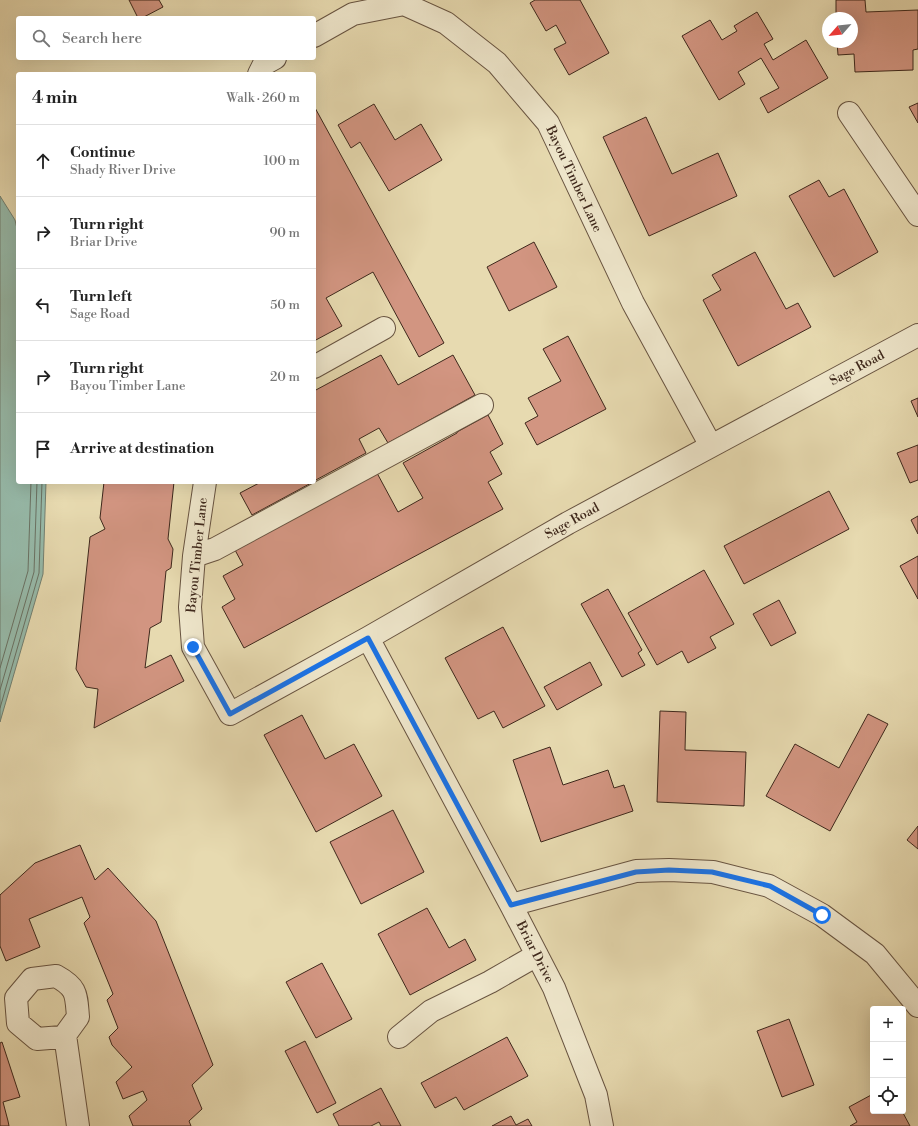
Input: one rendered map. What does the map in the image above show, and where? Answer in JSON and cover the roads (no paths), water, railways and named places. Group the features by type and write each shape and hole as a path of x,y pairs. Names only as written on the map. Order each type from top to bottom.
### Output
{"street":[{"name":"Bayou Timber Lane","path":"316,35 352,14 404,4 446,23 497,63 548,123 633,303 711,446"},
{"path":"260,72 264,64 272,60"},
{"path":"849,113 918,215"},
{"path":"316,365 384,328"},
{"name":"Sage Road","path":"230,714 368,638 568,523 918,335"},
{"path":"194,556 222,545 482,405"},
{"name":"Bayou Timber Lane","path":"205,484 194,556 190,607 193,647 230,714"},
{"name":"Briar Drive","path":"368,638 554,988 596,1095 602,1126"},
{"path":"511,905 636,872 669,870 712,872 762,884 770,886 822,915 875,954 918,1006"},
{"path":"399,1037 430,1011 490,982 537,955"},
{"path":"65,1035 78,1126"}],"water":[{"path":"0,196 15,220 16,224 16,484 46,484 43,574 0,722"}]}
